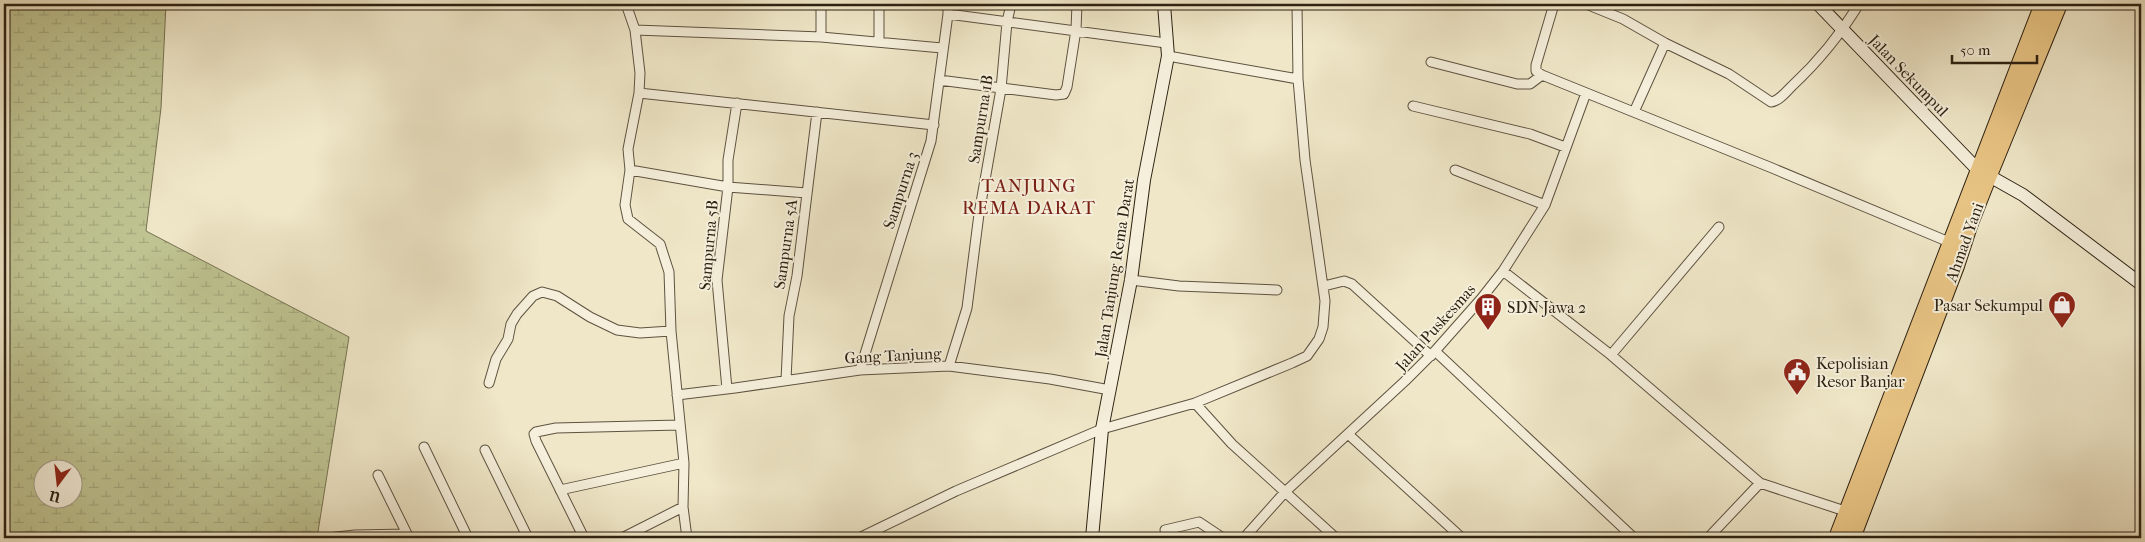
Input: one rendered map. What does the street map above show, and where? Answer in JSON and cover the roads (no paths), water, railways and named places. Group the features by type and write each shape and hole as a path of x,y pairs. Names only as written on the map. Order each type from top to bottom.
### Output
{"highway":[{"path":"1837,538 1897,386 1949,242 1983,172 2043,4"},
{"name":"Ahmad Yani","path":"1852,538 1880,468 1983,172 2059,4"}],"street":[{"path":"626,4 635,30 640,73 639,93 628,149 630,170 625,212 633,226 660,244 669,272 671,331 684,463 683,507 687,538"},
{"path":"821,4 822,37"},
{"path":"879,4 879,42"},
{"name":"Sampurna 3","path":"860,370 931,142 948,4"},
{"name":"Sampurna 1B","path":"949,366 967,308 979,214 1001,89 1007,22 1011,4"},
{"path":"939,80 1001,89 1056,95 1064,94 1067,87 1076,30 1077,4"},
{"name":"Jalan Tanjung Rema Darat","path":"1092,538 1102,429 1131,280 1144,180 1168,56 1164,4"},
{"path":"860,538 956,490 1102,429 1195,403 1308,356 1319,339 1323,327 1326,301 1305,160 1298,79 1296,4"},
{"path":"1554,4 1536,65 1536,71 1542,76 1586,92 1949,242"},
{"path":"1586,4 1623,19 1665,43 1729,74 1766,99 1775,102 1817,63 1843,30 1859,4"},
{"name":"Jalan Sekumpul","path":"1818,4 1983,172 2023,196 2141,284"},
{"path":"948,14 1166,43"},
{"path":"635,30 822,37 942,48"},
{"path":"1634,112 1665,43"},
{"path":"1168,56 1298,79"},
{"path":"1431,62 1517,84 1530,84 1542,76"},
{"name":"Jalan Puskesmas","path":"1244,538 1285,492 1433,354 1503,271 1545,205 1586,92"},
{"path":"639,93 934,124"},
{"name":"Sampurna 5B","path":"727,389 717,280 728,187 728,160 736,103"},
{"path":"1413,106 1530,134 1565,147"},
{"name":"Sampurna 5A","path":"786,380 789,316 817,112"},
{"path":"630,170 728,187 807,193"},
{"path":"1455,170 1545,205"},
{"path":"1611,355 1719,227"},
{"path":"1503,271 1611,355 1760,483 1848,512"},
{"path":"1131,280 1179,286 1277,290"},
{"path":"1324,286 1344,282 1352,284 1433,354 1634,538"},
{"path":"489,383 496,360 508,339 511,324 532,296 542,292 557,296 617,330 640,333 671,331"},
{"name":"Gang Tanjung","path":"677,395 860,370 949,366 1050,379 1110,390"},
{"path":"1195,403 1232,444 1336,538"},
{"path":"584,538 534,434 538,430 679,425"},
{"path":"1348,434 1462,538"},
{"path":"424,447 468,538"},
{"path":"485,450 528,538"},
{"path":"560,490 684,463"},
{"path":"327,538 408,536 378,475"},
{"path":"1708,538 1760,483"},
{"path":"622,538 683,507"},
{"path":"1165,530 1199,522 1223,538"}],"place":[{"name":"Pasar Sekumpul","path":"2062,329"},
{"name":"SDN Jawa 2","path":"1488,331"},
{"name":"Kepolisian Resor Banjar","path":"1797,396"}],"district":[{"name":"TANJUNG REMA DARAT","path":"1029,196"}]}
